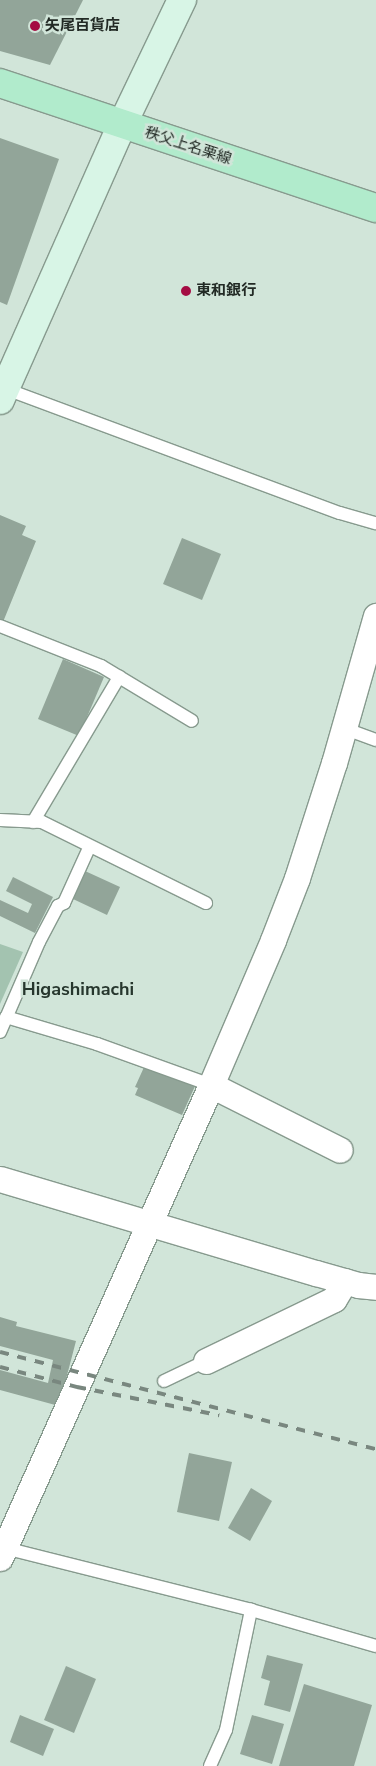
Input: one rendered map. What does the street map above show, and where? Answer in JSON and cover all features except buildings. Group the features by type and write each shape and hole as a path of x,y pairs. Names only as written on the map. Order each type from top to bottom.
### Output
{"main road":[{"name":"秩父上名栗線","path":"0,83 376,208"}],"street":[{"path":"2,392 122,125 182,0"},
{"path":"5,1539 211,1085 298,878 376,616"},
{"path":"211,1085 340,1150"},
{"path":"0,1179 345,1281 376,1287"},
{"path":"206,1362 334,1298 345,1281"}],"lane":[{"path":"2,392 340,513 376,523"},
{"path":"0,626 101,666 192,721"},
{"path":"34,822 119,677"},
{"path":"344,728 376,740"},
{"path":"0,820 42,822 89,848 206,903"},
{"path":"0,1032 39,942 58,906 64,902 89,848"},
{"path":"6,1017 97,1044 211,1085"},
{"path":"164,1381 206,1362"},
{"path":"5,1539 376,1646"},
{"path":"210,1766 226,1730 251,1610"}],"green space":[{"path":"0,944 23,952 0,1004"}],"railway":[{"path":"0,1352 376,1449"},
{"path":"0,1367 77,1387 219,1415"}],"place":[{"name":"矢尾百貨店","path":"35,26"},
{"name":"東和銀行","path":"186,291"}],"district":[{"name":"Higashimachi","path":"78,989"}]}
